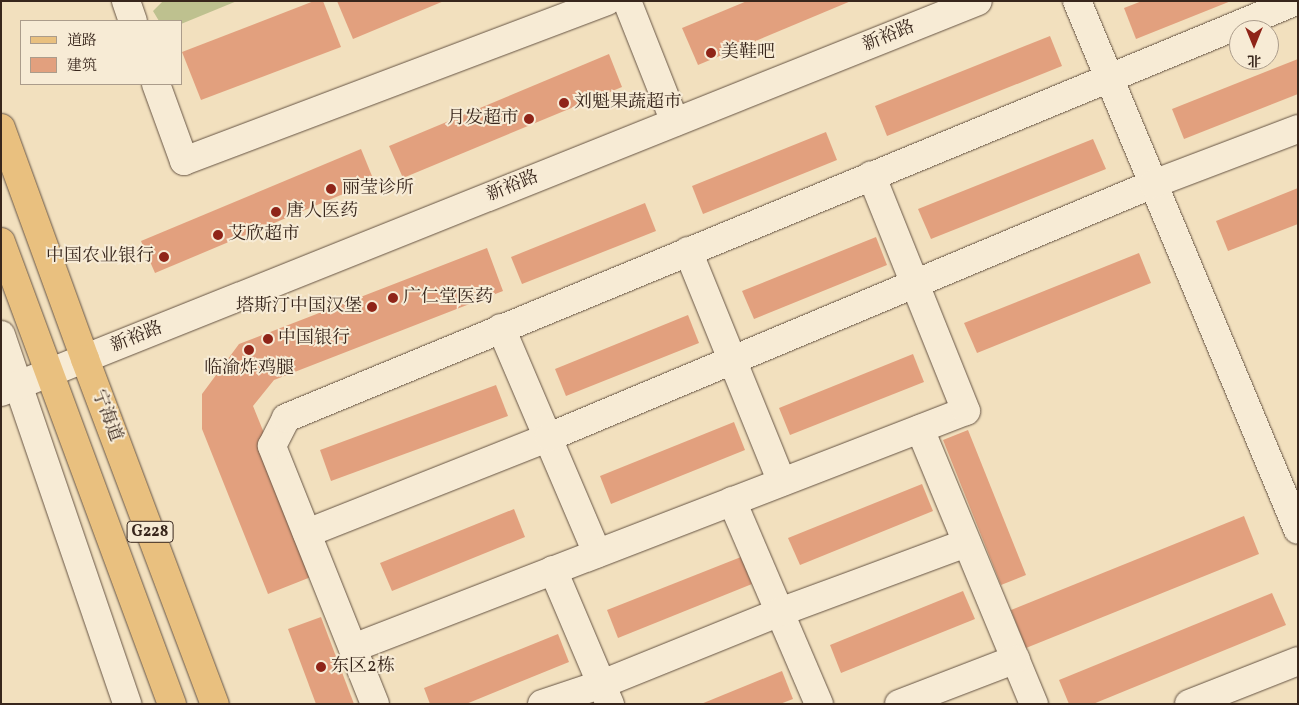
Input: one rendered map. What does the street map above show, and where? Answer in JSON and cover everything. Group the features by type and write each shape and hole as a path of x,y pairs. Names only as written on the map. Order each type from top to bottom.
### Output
{"main road":[{"name":"宁海道","path":"1,128 85,359 215,704"},
{"name":"G228","path":"1,242 172,704"}],"street":[{"path":"126,1 133,20"},
{"path":"156,85 184,161 607,1"},
{"path":"627,1 675,122"},
{"name":"新裕路","path":"10,389 978,1"},
{"path":"1077,1 1298,530"},
{"path":"375,704 272,446 286,418 1296,1"},
{"path":"307,533 549,437 1153,184 1298,129"},
{"path":"353,648 966,411 872,175"},
{"path":"688,251 782,482"},
{"path":"501,328 597,553"},
{"path":"1,336 10,389 128,704"},
{"path":"920,429 1034,704"},
{"path":"732,501 819,704"},
{"path":"542,704 606,694 780,612 968,543"},
{"path":"553,570 606,694"},
{"path":"899,704 1016,659"},
{"path":"1189,704 1298,660"}],"green space":[{"path":"163,1 237,1 182,24 182,20 158,20 153,11"}],"building":[{"path":"314,1 323,1 341,47 201,100 182,52"},
{"path":"337,1 444,1 353,39"},
{"path":"747,1 851,1 698,65 682,28"},
{"path":"1142,1 1231,1 1136,39 1124,8"},
{"path":"1050,36 1062,66 887,136 875,106"},
{"path":"609,54 622,87 403,178 389,146"},
{"path":"1298,59 1298,94 1184,139 1172,109 1270,70 1279,70 1279,67"},
{"path":"826,132 837,160 703,214 692,186"},
{"path":"1093,139 1106,169 931,239 918,209"},
{"path":"361,149 374,181 155,273 141,241"},
{"path":"1298,188 1298,224 1228,251 1216,221"},
{"path":"645,203 656,231 522,284 511,257"},
{"path":"876,237 887,265 754,319 742,291"},
{"path":"487,248 503,291 274,380 253,406 321,573 268,594 202,429 202,394 239,344"},
{"path":"1139,253 1151,283 977,353 964,323"},
{"path":"688,315 699,343 566,396 555,369"},
{"path":"913,354 924,382 790,435 779,408"},
{"path":"496,385 508,416 331,481 320,450"},
{"path":"734,422 745,450 611,504 600,476"},
{"path":"968,430 1026,575 1001,585 943,440"},
{"path":"922,484 933,511 800,565 788,538"},
{"path":"514,509 525,537 392,591 380,563"},
{"path":"1244,516 1259,554 1026,648 1011,610"},
{"path":"741,557 752,584 618,638 607,610"},
{"path":"963,591 975,619 841,673 830,645"},
{"path":"1272,593 1286,625 1093,704 1069,704 1059,680"},
{"name":"东区2栋","path":"321,617 354,704 316,704 288,629"},
{"path":"558,634 569,662 466,704 430,704 424,688"},
{"path":"782,671 793,699 780,704 701,704"}],"place":[{"name":"美鞋吧","path":"711,53"},
{"name":"刘魁果蔬超市","path":"564,103"},
{"name":"月发超市","path":"529,119"},
{"name":"丽莹诊所","path":"331,189"},
{"name":"唐人医药","path":"276,212"},
{"name":"艾欣超市","path":"218,235"},
{"name":"中国农业银行","path":"164,257"},
{"name":"广仁堂医药","path":"393,298"},
{"name":"塔斯汀中国汉堡","path":"372,307"},
{"name":"中国银行","path":"268,339"},
{"name":"临渝炸鸡腿","path":"249,350"},
{"name":"东区2栋","path":"321,667"}]}
